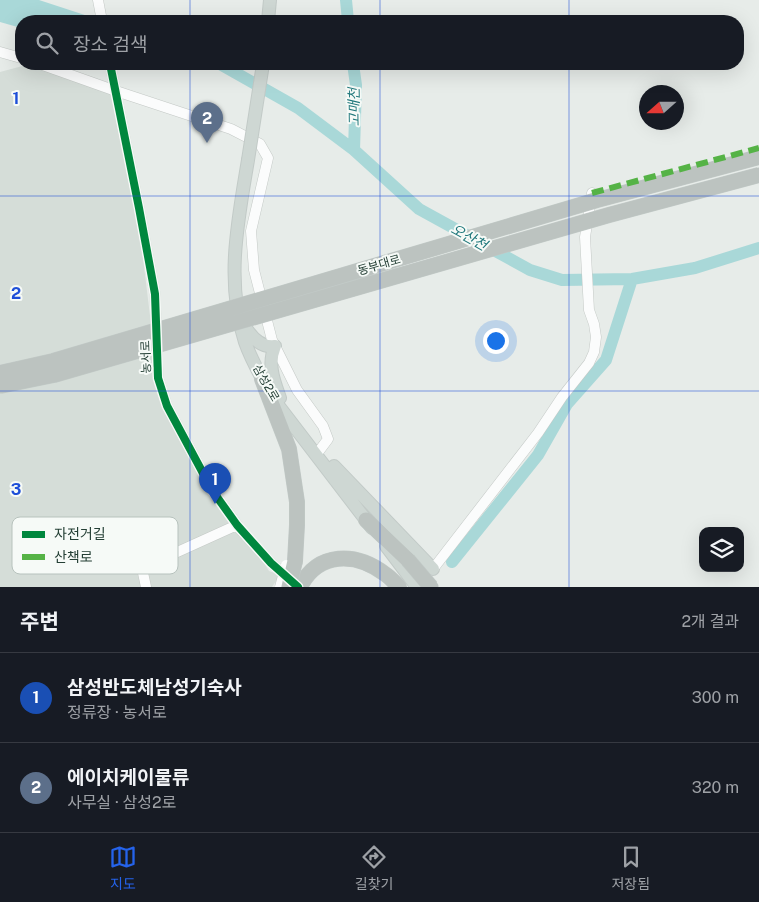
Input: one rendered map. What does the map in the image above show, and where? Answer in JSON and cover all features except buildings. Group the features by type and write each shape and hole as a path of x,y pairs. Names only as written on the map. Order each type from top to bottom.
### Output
{"highway":[{"name":"동부대로","path":"0,374 54,361 588,203 759,157"},
{"name":"동부대로","path":"0,386 54,376 609,215 759,175"},
{"path":"262,379 290,449 296,502 296,544 290,563 290,587"},
{"path":"366,520 405,564 431,587"},
{"path":"301,584 315,567 332,560 352,558 385,574 399,587"}],"main road":[{"path":"269,15 270,0"},
{"name":"삼성2로","path":"262,70 234,254 234,281 245,342 274,400 366,520"},
{"path":"240,318 256,341 263,345 275,346 271,371 291,421 433,569"},
{"path":"405,564 417,587"}],"street":[{"path":"98,0 101,15"},
{"path":"0,52 15,56"},
{"path":"60,70 115,87 231,129 260,144 265,151 268,158 251,231 254,270 272,340 297,390 323,426 328,439 320,451"},
{"name":"농서로","path":"111,70 155,294 158,378 167,406 212,490 237,525 271,563 301,584"},
{"path":"433,569 533,440 562,397 589,363 594,352 596,337 588,303 585,237 592,193"},
{"path":"178,552 237,525"},
{"path":"280,587 290,563"},
{"path":"143,574 146,587"}],"shaded area":[{"path":"15,68 15,70 51,70 111,93 137,209 157,373 177,423 269,571 280,575 272,587 0,587 0,72"}],"water":[{"path":"0,0 39,0 85,15 15,15 15,26 0,22"}],"waterway":[{"name":"고매천","path":"346,0 347,15"},
{"name":"오산천","path":"231,70 298,108 354,150 419,209 530,270 562,280 632,279 695,268 759,248"},
{"name":"고매천","path":"354,70 356,85 354,150"},
{"path":"452,562 538,455 567,404 606,360 632,279"}],"marked path":[{"path":"592,193 759,148"}],"cycle path":[{"path":"111,70 155,294 158,378 167,406 212,490 237,525 271,563 298,587"}],"place":[{"name":"에이치케이물류","path":"207,143"},
{"name":"삼성반도체남성기숙사","path":"215,504"}]}
